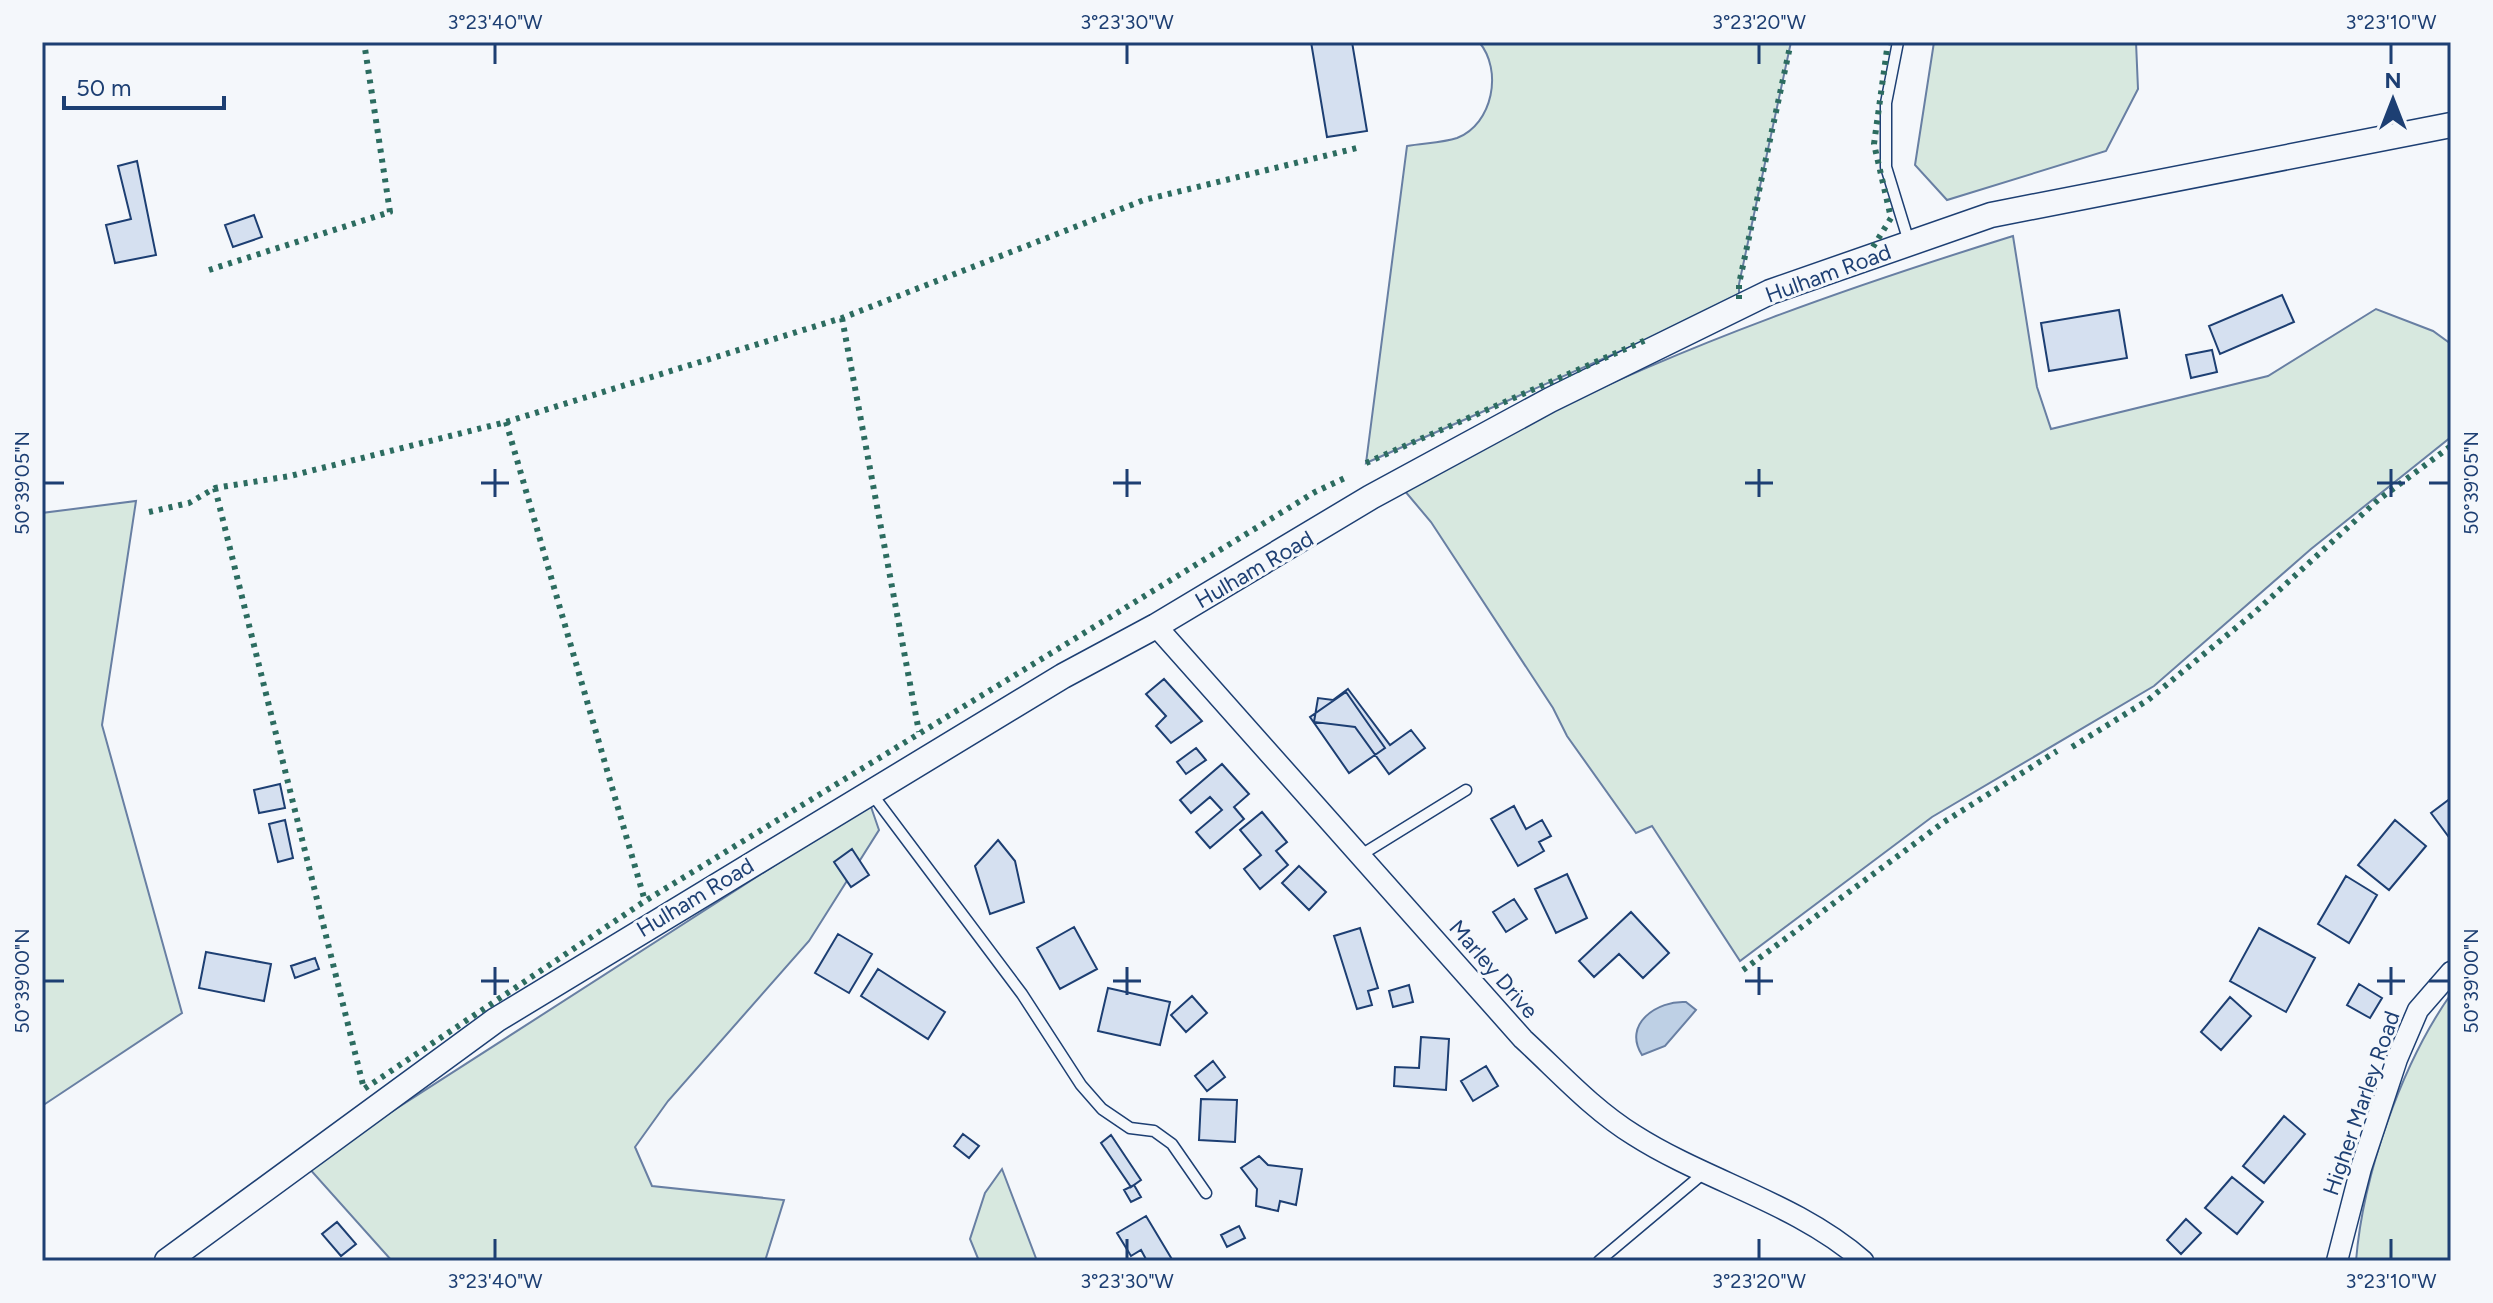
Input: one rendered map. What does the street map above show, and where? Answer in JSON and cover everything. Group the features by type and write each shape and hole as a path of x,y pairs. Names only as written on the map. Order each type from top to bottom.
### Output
{"street":[{"name":"Hulham Road","path":"167,1261 496,1020 1063,676 1313,535 1371,497 1550,400 1770,292 1991,215 2451,125"},
{"name":"Marley Drive","path":"1156,626 1523,1039 1571,1086 1634,1135 1795,1216 1863,1261"},
{"name":"Higher Marley Road","path":"2337,1261 2361,1168 2397,1059 2418,1010 2451,972"}],"lane":[{"path":"1898,42 1886,103 1886,167 1910,244"},
{"path":"1361,855 1466,790"},
{"path":"870,792 1022,994 1081,1085 1102,1109 1130,1128 1154,1131 1172,1144 1206,1193"},
{"path":"1599,1261 1707,1171"}],"shaded area":[{"path":"1479,42 1791,42 1739,284 1739,299 1366,463 1407,146 1457,138 1479,121 1486,109 1492,81 1491,67"},
{"path":"1934,42 2136,42 2138,89 2106,151 1947,200 1915,165"},
{"path":"2013,236 2037,387 2051,429 2268,376 2376,309 2433,331 2451,344 2451,437 2311,549 2154,686 1932,817 1740,961 1652,826 1636,833 1567,736 1553,708 1431,522 1404,490 1538,418 1653,365 1832,296"},
{"path":"136,501 102,725 182,1013 42,1106 42,513"},
{"path":"870,804 879,830 809,941 668,1101 635,1147 652,1186 784,1200 765,1261 392,1261 307,1166"},
{"path":"2451,994 2451,1261 2356,1261 2367,1193 2387,1122 2416,1054"},
{"path":"1002,1169 1037,1261 979,1261 970,1239 985,1193"}],"water":[{"path":"1686,1002 1696,1010 1665,1046 1642,1055 1636,1033 1646,1016 1664,1005"}],"building":[{"path":"1311,42 1352,42 1367,131 1327,137"},
{"path":"137,161 156,255 115,263 106,225 131,219 118,166"},
{"path":"254,215 262,237 233,247 225,225"},
{"path":"2282,295 2294,322 2220,354 2209,326"},
{"path":"2119,310 2127,358 2049,371 2041,323"},
{"path":"2212,350 2217,372 2191,378 2186,355"},
{"path":"1164,679 1202,721 1171,743 1156,726 1166,716 1146,694"},
{"path":"1348,689 1390,745 1411,730 1425,748 1389,774 1355,727 1314,722 1318,698 1333,700"},
{"path":"1346,692 1385,748 1349,773 1310,717"},
{"path":"1196,748 1206,760 1186,774 1177,762"},
{"path":"1222,764 1249,794 1234,807 1244,819 1210,848 1196,832 1222,810 1210,797 1191,813 1180,800"},
{"path":"280,784 285,808 259,813 254,790"},
{"path":"2451,798 2451,840 2431,813"},
{"path":"1514,806 1526,829 1542,820 1551,836 1539,842 1544,851 1518,866 1491,819"},
{"path":"1262,812 1287,842 1276,851 1288,865 1260,889 1244,869 1261,855 1240,830"},
{"path":"285,820 293,858 278,862 269,824"},
{"path":"2395,820 2426,846 2389,890 2358,865"},
{"path":"998,840 1015,861 1024,902 990,914 975,866"},
{"path":"852,849 869,875 851,887 834,862"},
{"path":"1299,866 1326,892 1309,910 1282,883"},
{"path":"1567,874 1587,918 1556,933 1535,889"},
{"path":"2346,876 2377,895 2349,943 2318,924"},
{"path":"1514,899 1527,919 1506,932 1493,912"},
{"path":"1631,912 1669,953 1643,978 1619,954 1594,977 1579,961"},
{"path":"1074,927 1097,969 1060,989 1037,948"},
{"path":"1360,928 1378,988 1368,991 1372,1005 1357,1009 1334,936"},
{"path":"2259,928 2315,958 2286,1012 2230,981"},
{"path":"838,934 872,954 849,993 815,973"},
{"path":"206,952 271,964 264,1001 199,988"},
{"path":"315,958 319,969 295,978 291,966"},
{"path":"878,969 945,1012 928,1039 861,996"},
{"path":"2359,984 2382,998 2370,1018 2347,1005"},
{"path":"1409,985 1413,1002 1393,1007 1389,991"},
{"path":"1108,988 1170,1002 1160,1045 1098,1031"},
{"path":"1192,996 1207,1013 1186,1032 1171,1015"},
{"path":"2230,997 2251,1016 2221,1050 2201,1032"},
{"path":"1421,1037 1449,1039 1446,1090 1394,1086 1395,1067 1419,1068"},
{"path":"1213,1061 1225,1077 1207,1091 1195,1076"},
{"path":"1486,1066 1498,1086 1473,1101 1461,1081"},
{"path":"1201,1099 1237,1100 1235,1142 1199,1140"},
{"path":"2284,1116 2305,1134 2264,1183 2243,1166"},
{"path":"963,1134 979,1146 969,1158 954,1146"},
{"path":"1111,1135 1141,1180 1131,1187 1101,1143"},
{"path":"1259,1156 1268,1165 1302,1169 1296,1205 1280,1201 1278,1211 1256,1206 1257,1189 1241,1168"},
{"path":"2232,1177 2263,1202 2237,1234 2205,1208"},
{"path":"1134,1185 1141,1197 1131,1202 1124,1190"},
{"path":"1146,1216 1173,1261 1147,1261 1141,1250 1131,1256 1117,1233"},
{"path":"2186,1219 2201,1233 2181,1254 2167,1240"},
{"path":"337,1222 356,1244 341,1256 322,1234"},
{"path":"1239,1226 1245,1238 1227,1247 1221,1235"}],"hedge":[{"path":"209,270 390,212 364,42"},
{"path":"1739,299 1739,284 1791,42"},
{"path":"1873,247 1891,218 1874,144 1888,42"},
{"path":"149,512 189,503 215,488 290,476 506,422 842,318 1144,200 1361,147"},
{"path":"842,318 919,732"},
{"path":"1366,463 1648,339"},
{"path":"506,422 645,901"},
{"path":"2072,747 2148,700 2254,613 2378,500 2451,446"},
{"path":"215,488 364,1089 645,901 1315,492 1347,477"},
{"path":"1743,970 1944,822 2057,751"}]}
